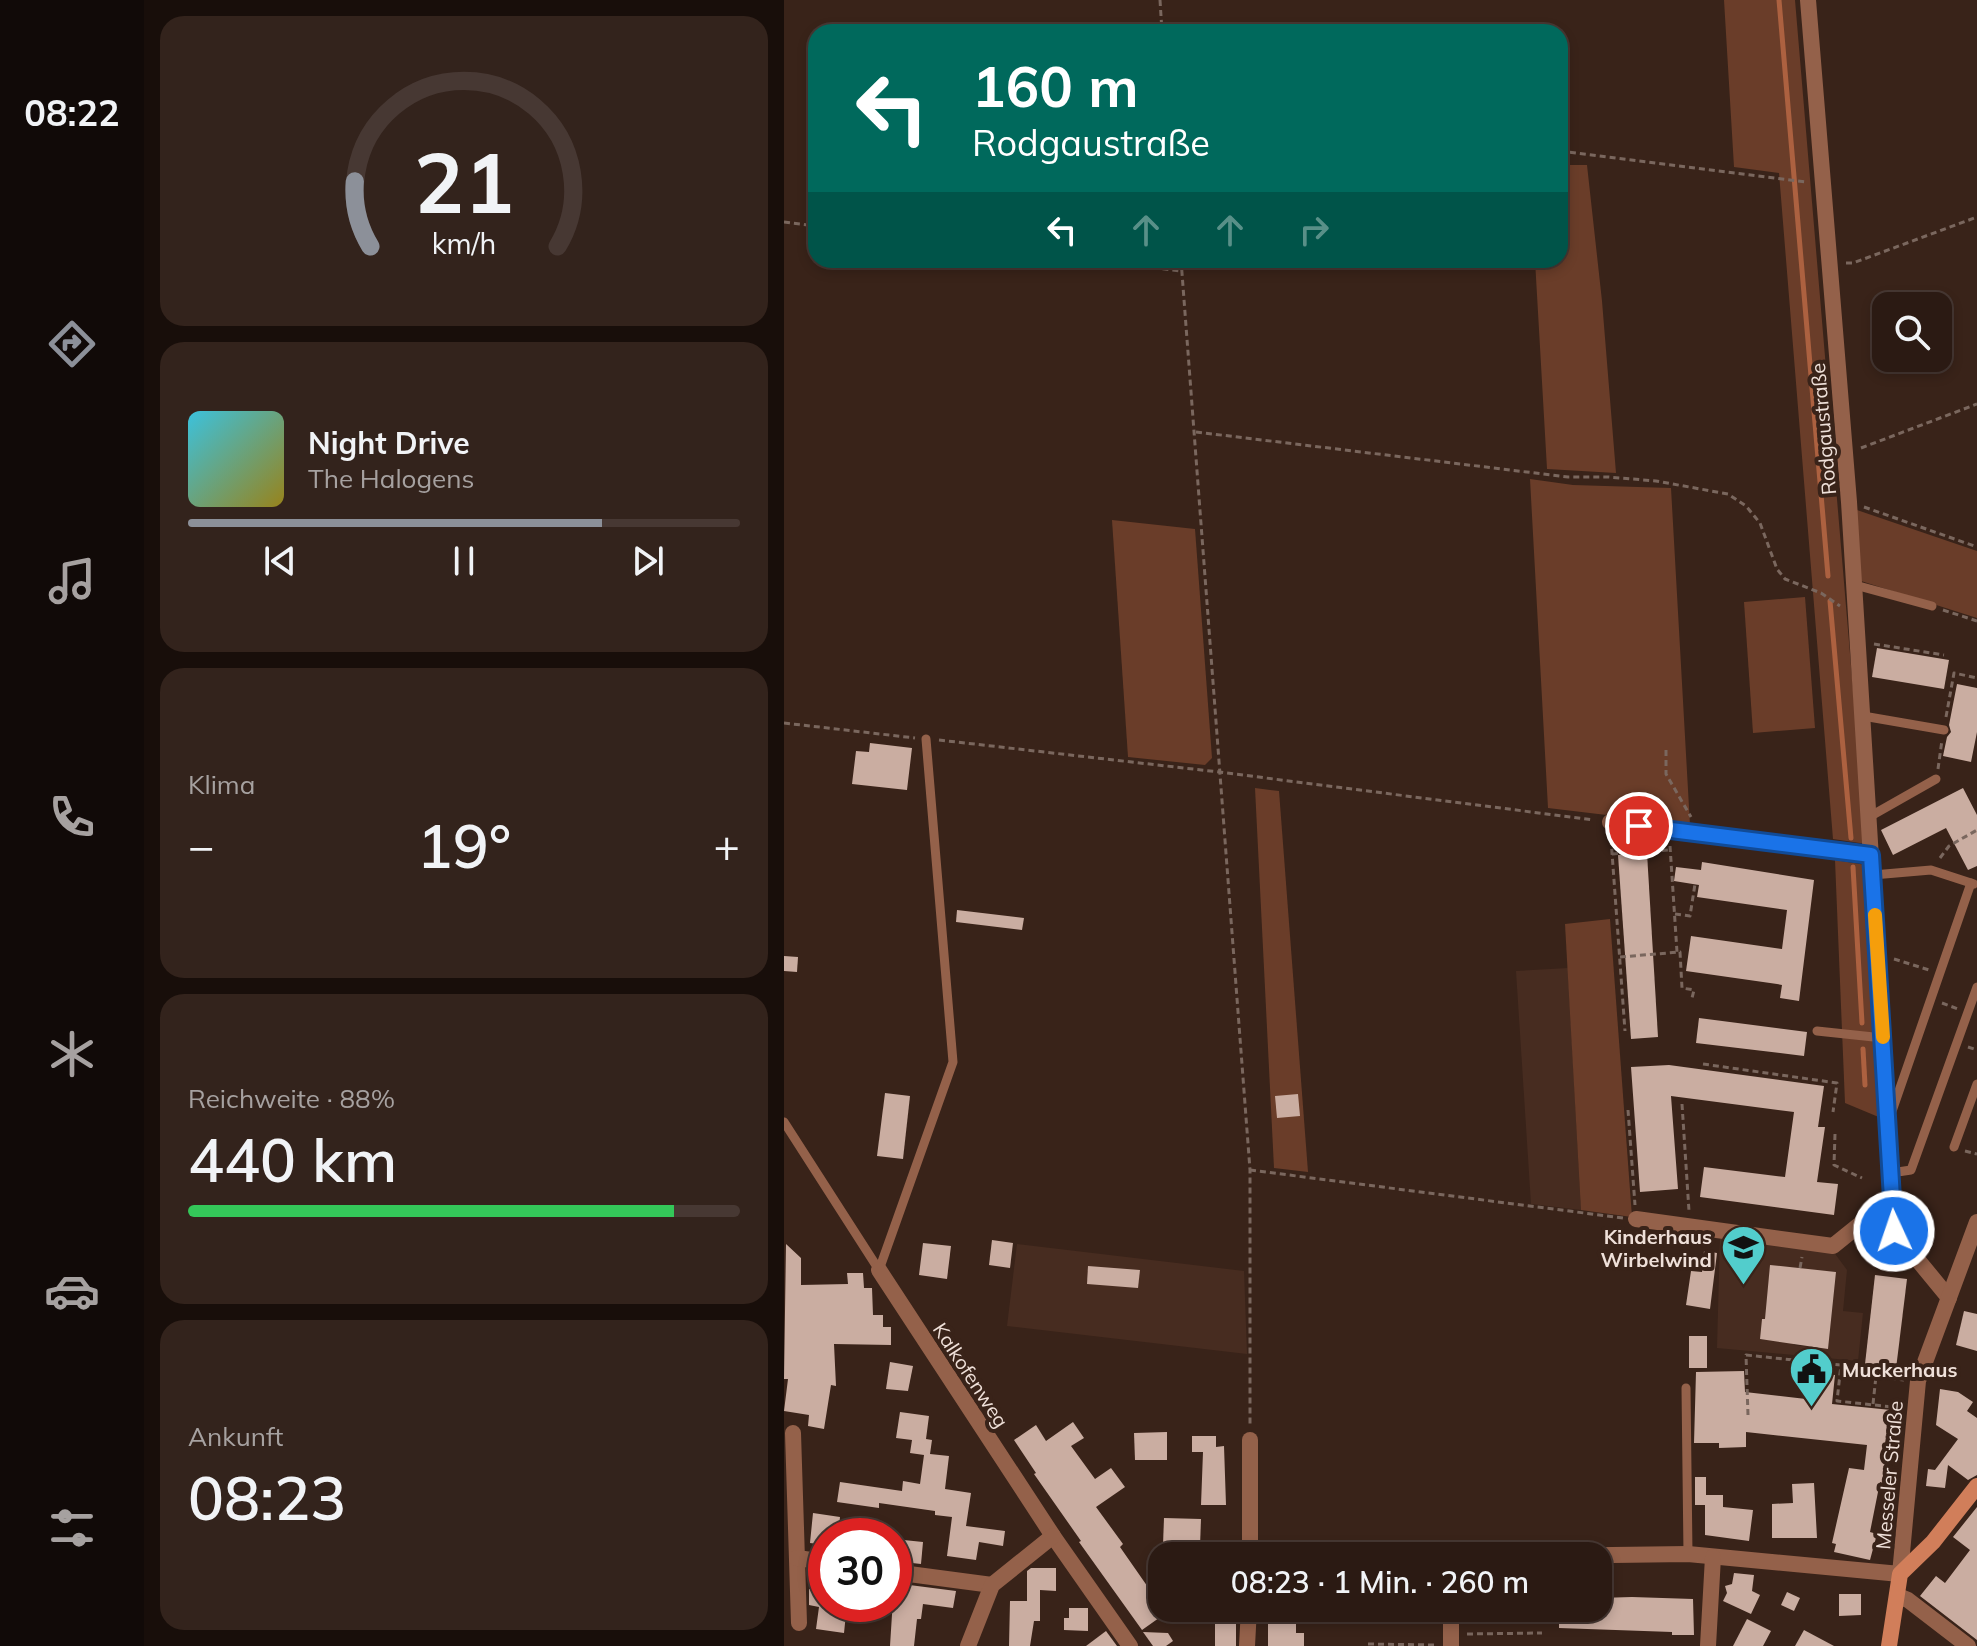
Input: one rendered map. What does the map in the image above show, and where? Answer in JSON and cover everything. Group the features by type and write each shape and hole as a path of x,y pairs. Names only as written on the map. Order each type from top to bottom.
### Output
{"street":[{"name":"Rodgaustraße","path":"1808,0 1855,585 1894,1231"},
{"path":"1610,822 1871,855"},
{"path":"1636,1219 1833,1246 1864,1221 1894,1231 1949,1298"},
{"name":"Messeler Straße","path":"1889,1646 1898,1596 1918,1381 1977,1222"},
{"name":"Kalkofenweg","path":"879,1270 1053,1536 1130,1646"},
{"path":"793,1433 799,1623"},
{"path":"1250,1440 1250,1542"},
{"path":"1612,1555 1688,1554 1900,1574 1933,1542 1977,1486"},
{"path":"968,1646 992,1585 1053,1536"},
{"path":"1708,1646 1713,1557"},
{"path":"797,1558 808,1560"},
{"path":"912,1574 992,1585"},
{"path":"1898,1596 1908,1600 1968,1646"},
{"path":"1247,1646 1248,1622"}],"lane":[{"path":"1855,585 1932,606"},
{"path":"1863,716 1944,730"},
{"path":"879,1270 953,1062 926,739"},
{"path":"1869,817 1936,779"},
{"path":"1873,875 1931,870 1974,884 1888,1125"},
{"path":"1891,1173 1911,1170 1977,987"},
{"path":"1817,1031 1883,1038"},
{"path":"1954,1147 1977,1084"},
{"name":"Kalkofenweg","path":"784,1122 879,1270"},
{"path":"1686,1388 1688,1554"}],"path":[{"path":"1160,0 1162,24"},
{"path":"1568,152 1801,181"},
{"path":"1830,264 1853,263 1977,217"},
{"path":"784,222 808,225"},
{"path":"1157,268 1181,271 1194,432 1250,1170 1250,1440"},
{"path":"1845,454 1977,404"},
{"path":"1194,432 1568,477 1656,481 1728,494 1746,506 1760,523 1777,569 1785,579 1821,593 1857,617"},
{"path":"1849,502 1977,547"},
{"path":"1932,606 1977,621"},
{"path":"1858,641 1944,655"},
{"path":"784,723 1219,772 1610,822 1625,1031"},
{"path":"1666,750 1666,774 1701,834"},
{"path":"1669,830 1677,952 1680,952 1682,988 1694,990 1692,998"},
{"path":"1931,870 1949,846 1977,830"},
{"path":"1612,854 1670,850"},
{"path":"1674,914 1690,916 1695,884"},
{"path":"1620,957 1677,952"},
{"path":"1878,953 1940,973"},
{"path":"1931,999 1968,1012"},
{"path":"1703,1064 1837,1083 1833,1112"},
{"path":"1682,1104 1691,1227"},
{"path":"1250,1170 1636,1219 1628,1110"},
{"path":"1835,1134 1834,1165 1862,1178"},
{"path":"1748,1415 1746,1355 1841,1365 1837,1401 1840,1403 1915,1410"},
{"path":"1840,1372 1918,1381"},
{"path":"1873,1405 1876,1376"},
{"path":"1368,1644 1451,1642 1542,1633"}],"shaded area":[{"path":"1724,0 1795,0 1866,844 1833,839 1779,173 1734,167"},
{"path":"1568,165 1587,165 1616,473 1547,469 1535,268 1568,268"},
{"path":"1530,479 1573,485 1671,488 1690,825 1548,808"},
{"path":"1854,509 1977,551 1977,618 1861,581"},
{"path":"1112,520 1195,529 1212,758 1205,765 1128,757"},
{"path":"1805,597 1815,728 1753,733 1744,602"},
{"path":"1255,788 1279,791 1308,1172 1274,1168"},
{"path":"1835,860 1866,865 1881,1118 1845,1103"},
{"path":"1610,919 1632,1217 1581,1210 1565,924"},
{"path":"1568,968 1581,1210 1531,1204 1516,971"},
{"name":"Kinderhaus Wirbelwind","path":"1720,1237 1833,1251 1847,1270 1843,1311 1863,1313 1858,1361 1717,1348","holes":["1770,1266 1836,1272 1828,1349 1794,1345 1797,1314 1766,1311","1762,1319 1790,1322 1788,1342 1760,1339"]},
{"path":"1017,1244 1244,1271 1247,1354 1007,1326"}],"building":[{"path":"1877,648 1949,660 1944,689 1872,677"},
{"path":"1957,684 1977,688 1977,732 1971,762 1943,756 1951,732 1949,725"},
{"path":"870,743 912,748 907,790 852,784 856,751 869,752"},
{"path":"1963,788 1977,815 1977,866 1968,870 1946,828 1893,855 1881,830"},
{"path":"1647,853 1658,1037 1631,1039 1618,855"},
{"path":"1702,862 1814,880 1799,1001 1780,998 1782,985 1686,971 1691,936 1782,949 1787,910 1697,897 1699,885 1674,881 1676,867 1701,870"},
{"path":"957,910 1024,918 1022,930 956,922"},
{"path":"784,956 798,957 797,972 784,971"},
{"path":"1699,1018 1807,1032 1804,1056 1696,1043"},
{"path":"1669,1065 1824,1086 1818,1127 1825,1127 1817,1182 1838,1184 1834,1215 1700,1197 1704,1167 1785,1177 1794,1112 1671,1096 1678,1189 1640,1192 1631,1067"},
{"path":"885,1093 910,1096 903,1159 877,1156"},
{"path":"1298,1094 1300,1116 1277,1118 1275,1096"},
{"path":"992,1240 1013,1243 1010,1268 989,1265"},
{"path":"923,1243 951,1246 947,1279 919,1275"},
{"path":"786,1244 801,1258 801,1285 848,1284 847,1273 863,1273 864,1288 872,1288 873,1315 883,1315 883,1327 891,1327 891,1345 834,1344 836,1386 831,1385 824,1429 808,1426 809,1415 784,1411 788,1379 784,1379"},
{"path":"1704,1251 1717,1253 1710,1309 1686,1305 1691,1271 1702,1272"},
{"path":"1770,1265 1836,1272 1828,1349 1760,1339"},
{"path":"1088,1266 1140,1270 1138,1288 1087,1284"},
{"path":"1875,1275 1907,1279 1895,1377 1864,1373"},
{"path":"1964,1311 1977,1314 1977,1351 1956,1345"},
{"path":"1689,1336 1707,1336 1707,1368 1689,1368"},
{"path":"890,1362 913,1366 908,1391 886,1389"},
{"path":"1744,1371 1745,1392 1806,1399 1809,1372 1835,1375 1832,1404 1891,1410 1883,1483 1880,1482 1870,1532 1877,1534 1870,1560 1834,1552 1836,1544 1832,1543 1849,1468 1864,1470 1867,1445 1746,1432 1746,1447 1719,1448 1719,1443 1694,1443 1696,1372"},
{"path":"1940,1389 1958,1392 1973,1402 1967,1411 1977,1418 1977,1475 1968,1480 1948,1465 1945,1488 1926,1486 1928,1469 1935,1470 1958,1439 1936,1425"},
{"path":"900,1412 929,1416 926,1439 932,1440 930,1454 949,1456 945,1489 971,1493 966,1526 1005,1531 1003,1546 979,1542 976,1560 947,1556 952,1517 935,1515 935,1511 879,1503 879,1508 837,1502 840,1482 902,1491 903,1481 920,1484 924,1455 910,1453 912,1440 896,1438"},
{"path":"1073,1422 1084,1438 1071,1446 1095,1479 1111,1468 1125,1487 1096,1507 1123,1544 1120,1547 1148,1587 1148,1622 1153,1622 1142,1630 1079,1542 1014,1440 1036,1425 1046,1441"},
{"path":"1167,1432 1167,1460 1135,1460 1134,1433"},
{"path":"1192,1436 1216,1436 1216,1447 1224,1446 1226,1505 1201,1505 1203,1452 1192,1452"},
{"path":"1695,1477 1706,1477 1706,1495 1723,1495 1723,1507 1753,1510 1749,1541 1705,1535 1705,1505 1695,1505"},
{"path":"1814,1483 1817,1538 1772,1538 1772,1504 1793,1503 1792,1484"},
{"path":"1977,1507 1977,1640 1920,1596 1936,1576 1945,1583 1970,1550 1953,1537"},
{"path":"813,1513 840,1517 840,1518 812,1518"},
{"path":"1164,1518 1201,1519 1200,1542 1163,1542"},
{"path":"912,1541 923,1542 921,1564 912,1563"},
{"path":"1031,1568 1056,1568 1056,1591 1040,1590 1040,1621 1034,1621 1030,1646 1009,1646 1010,1601 1027,1601 1027,1571"},
{"path":"1734,1573 1754,1575 1752,1591 1760,1595 1751,1614 1723,1601 1727,1593 1725,1586 1732,1584"},
{"path":"912,1585 956,1591 953,1608 923,1604 921,1619 917,1619 914,1646 890,1646 892,1622 912,1622"},
{"path":"1787,1592 1800,1598 1794,1611 1781,1605"},
{"path":"1839,1594 1861,1594 1861,1615 1839,1616"},
{"path":"1612,1598 1693,1599 1694,1635 1559,1628 1559,1622 1612,1622"},
{"path":"1069,1608 1088,1608 1088,1631 1064,1630 1064,1618 1069,1618"},
{"path":"1747,1619 1771,1631 1763,1646 1733,1646"},
{"path":"817,1622 845,1622 844,1633 816,1629"},
{"path":"1215,1622 1236,1622 1236,1646 1215,1646"},
{"path":"1268,1622 1296,1622 1296,1633 1304,1633 1304,1646 1268,1646"},
{"path":"1804,1630 1834,1646 1795,1646"},
{"path":"1106,1631 1117,1646 1086,1646"},
{"path":"1143,1632 1168,1633 1173,1641 1166,1646 1153,1646"}],"waterway":[{"path":"1779,0 1828,576"},
{"path":"1830,601 1851,838"},
{"path":"1853,867 1862,1023"},
{"path":"1863,1049 1865,1085"}],"slow traffic":[{"path":"1875,915 1883,1037"}],"place":[{"name":"Kinderhaus Wirbelwind","path":"1743,1286"},
{"name":"Muckerhaus","path":"1811,1408"}],"route":[{"path":"1639,826 1871,855 1894,1231"}]}
